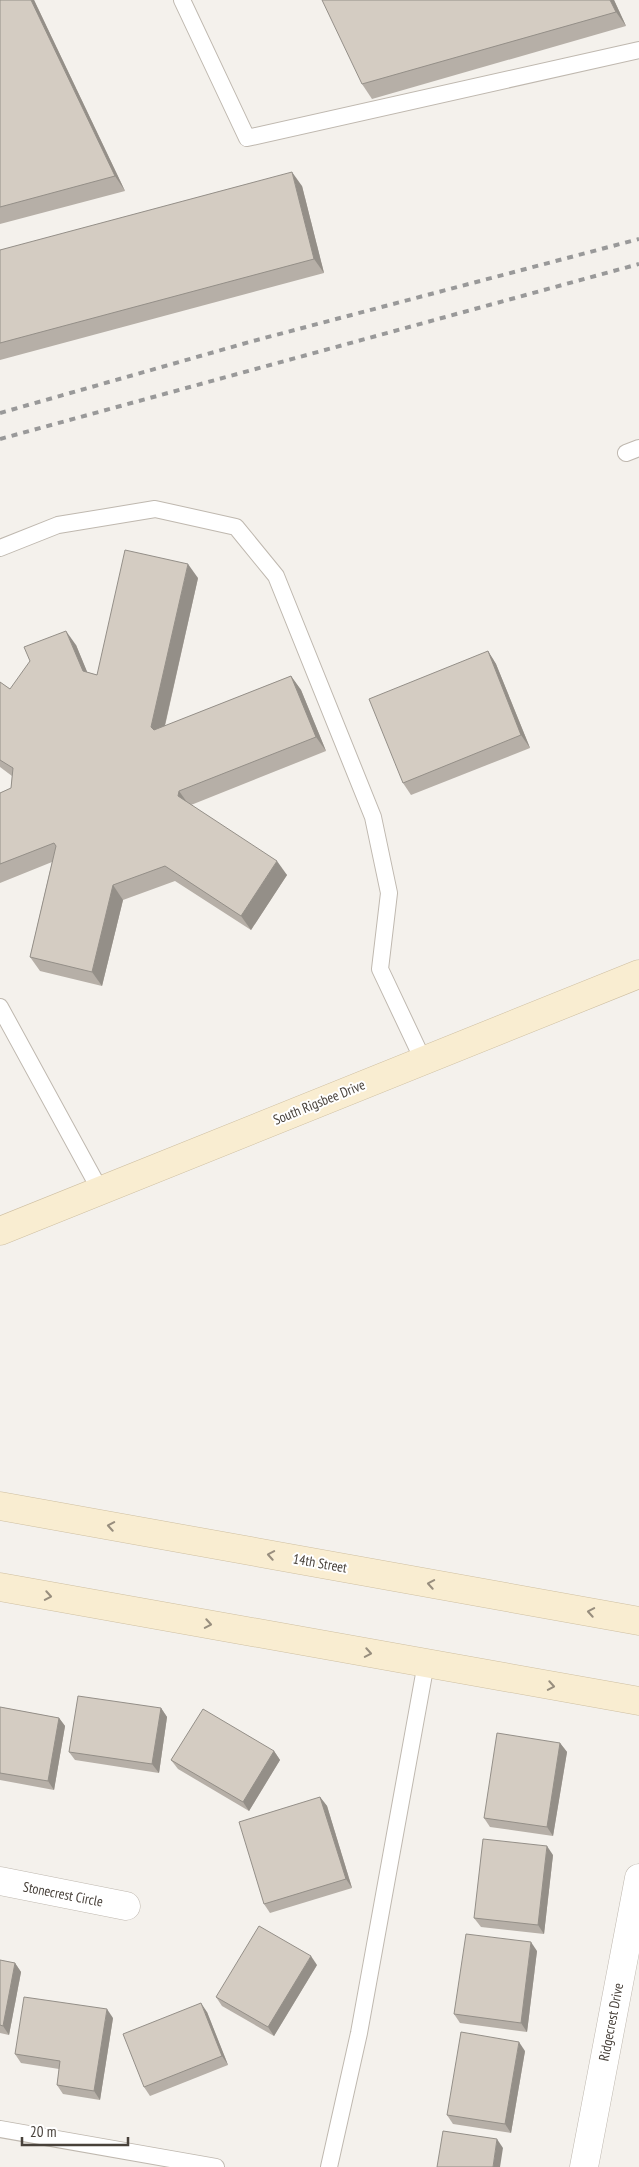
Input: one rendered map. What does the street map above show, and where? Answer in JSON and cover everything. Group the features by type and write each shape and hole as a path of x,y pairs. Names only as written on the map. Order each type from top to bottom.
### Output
{"main road":[{"name":"South Rigsbee Drive","path":"0,1231 639,974"},
{"name":"14th Street","path":"0,1506 639,1621"},
{"path":"0,1587 639,1701"}],"street":[{"name":"Ridgecrest Drive","path":"584,2167 639,1878"},
{"name":"Stonecrest Circle","path":"0,1881 126,1906"}],"lane":[{"path":"182,0 248,138 639,50"},
{"path":"0,548 58,525 155,509 236,527 276,576 373,817 389,893 380,969 423,1060"},
{"path":"0,1007 100,1190"},
{"path":"329,2167 359,2033 426,1663"},
{"path":"0,2128 216,2167"}],"building":[{"path":"0,0 31,0 115,176 0,207"},
{"path":"322,0 610,0 616,12 362,84"},
{"path":"292,172 314,259 0,343 0,250"},
{"path":"125,550 188,564 151,727 154,730 291,676 316,737 179,791 178,796 277,861 241,916 165,866 113,885 92,972 30,957 56,846 54,843 0,864 0,793 11,788 13,768 0,760 0,682 10,689 30,661 24,647 66,631 83,671 97,675"},
{"path":"488,651 521,735 403,783 369,699"},
{"path":"78,1696 161,1708 152,1764 69,1752"},
{"path":"0,1707 59,1718 48,1781 0,1773"},
{"path":"203,1709 274,1751 243,1802 171,1760"},
{"path":"497,1733 560,1743 547,1827 484,1818"},
{"path":"320,1797 346,1879 264,1904 239,1822"},
{"path":"483,1839 547,1846 538,1925 474,1918"},
{"path":"259,1926 311,1956 268,2027 216,1997"},
{"path":"466,1934 531,1942 521,2023 454,2014"},
{"path":"0,1960 15,1963 3,2026 0,2025"},
{"path":"24,1997 107,2009 94,2091 57,2085 60,2061 15,2054"},
{"path":"201,2003 222,2056 144,2087 123,2034"},
{"path":"461,2032 519,2042 505,2124 447,2115"},
{"path":"443,2131 497,2139 493,2167 437,2167"}],"railway":[{"path":"0,413 253,341 639,239"},
{"path":"0,439 639,264"}]}
